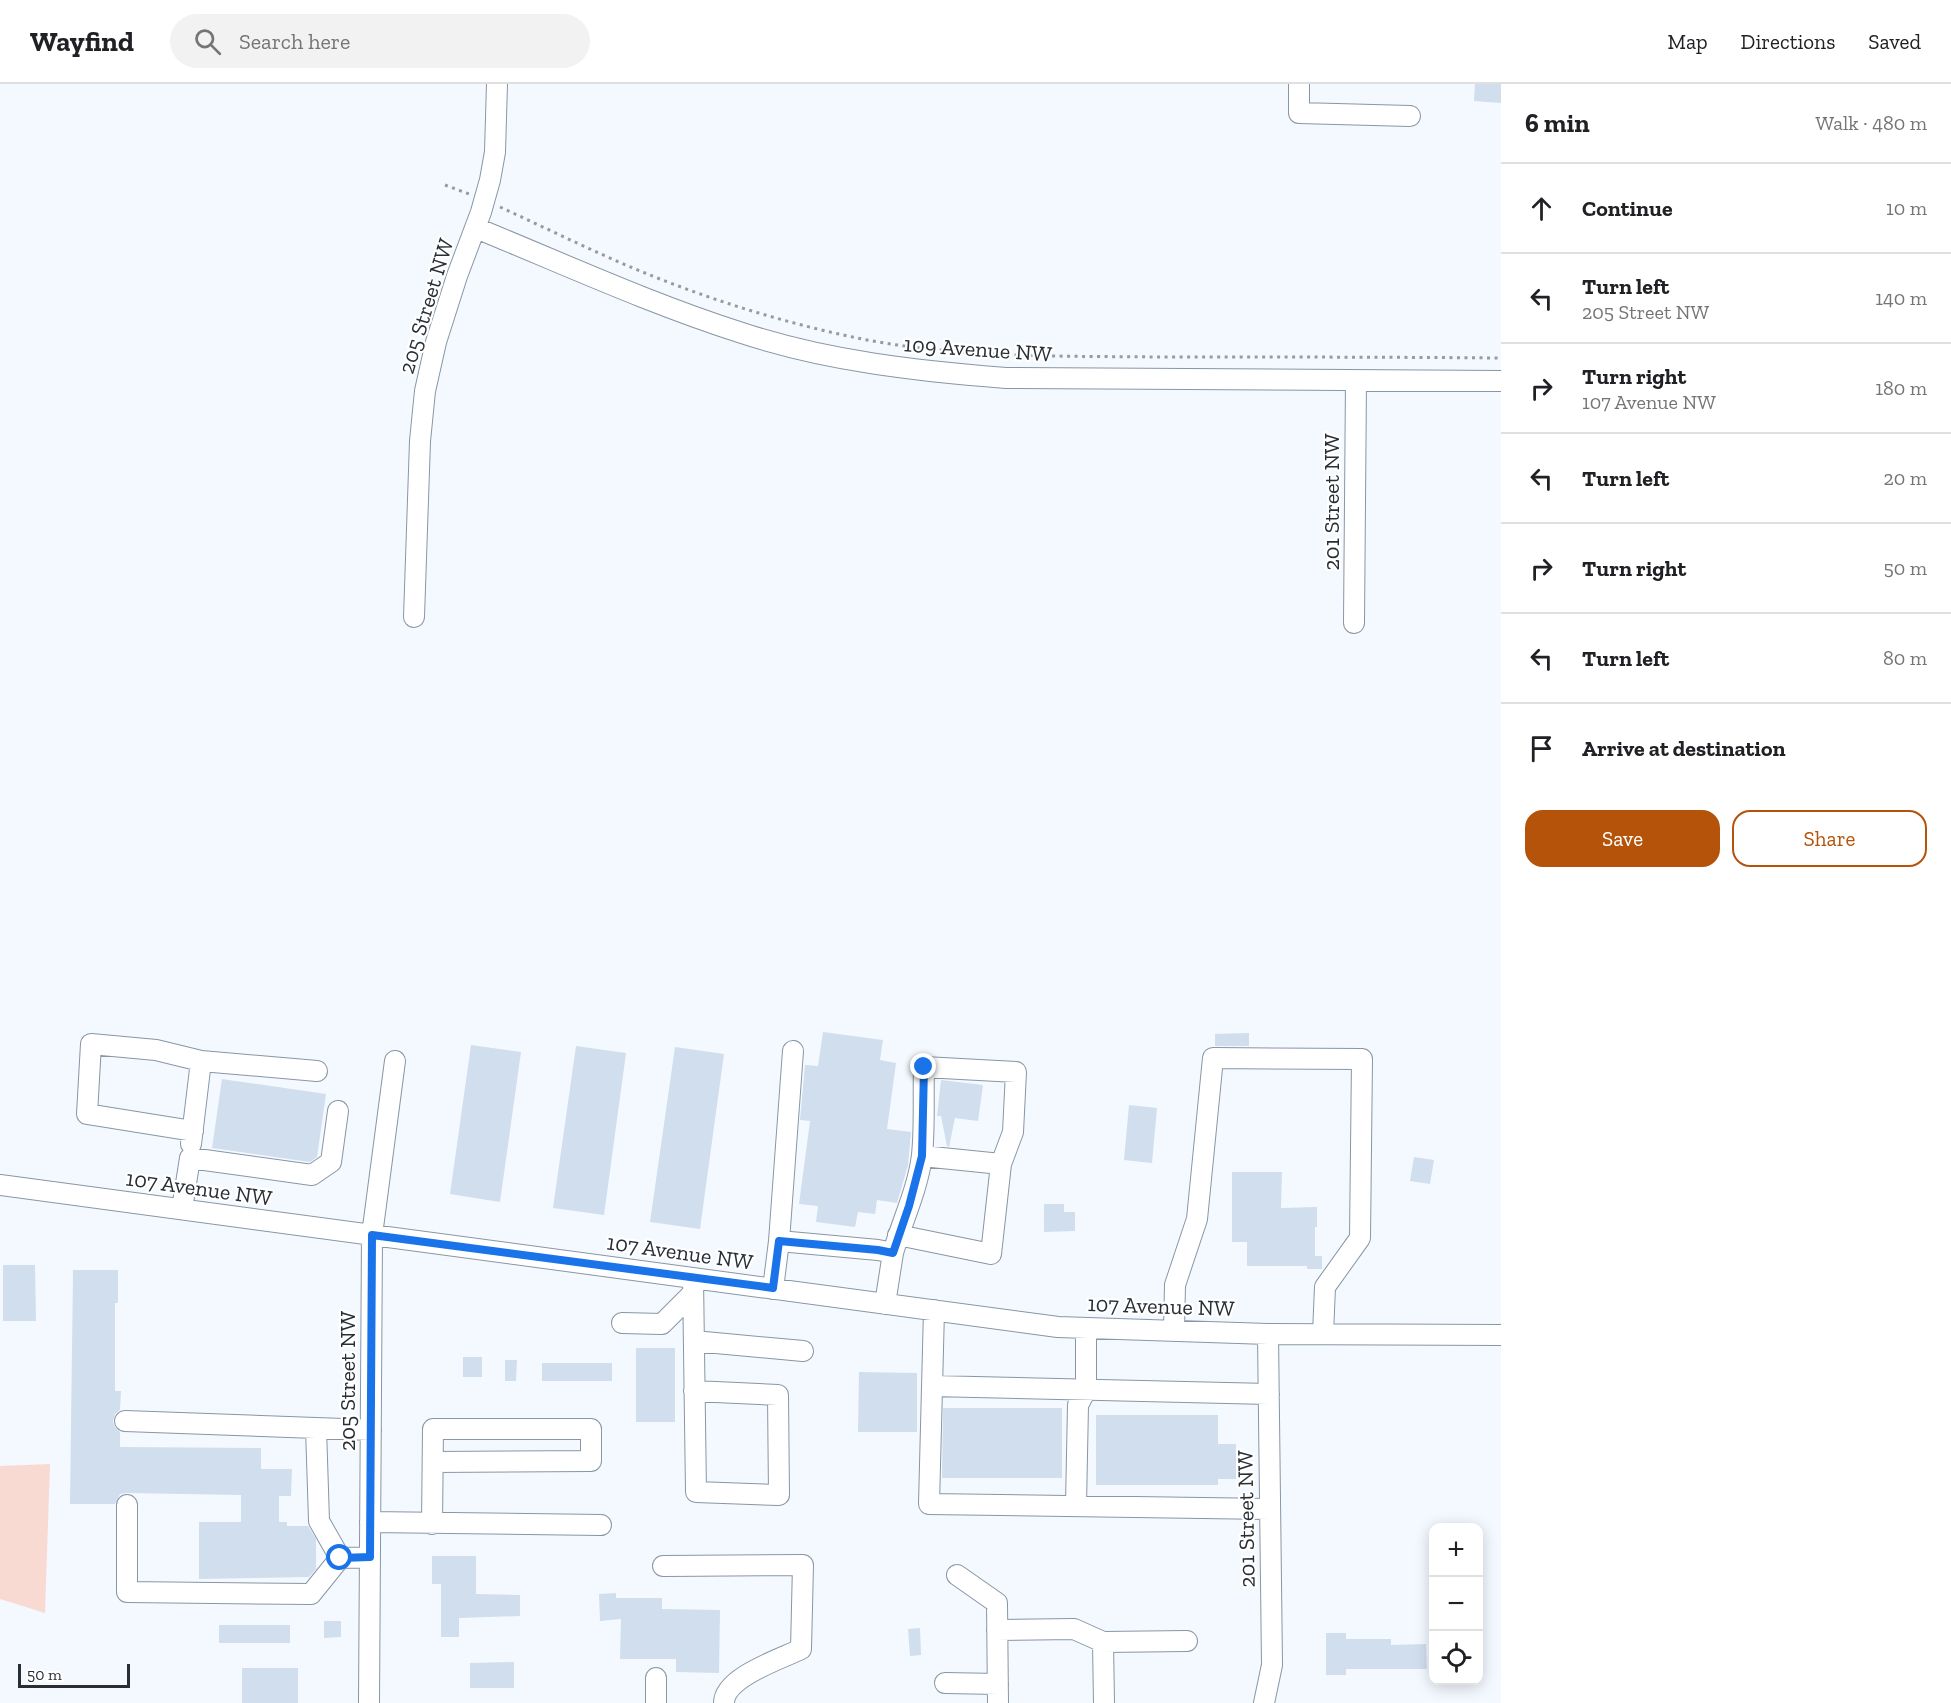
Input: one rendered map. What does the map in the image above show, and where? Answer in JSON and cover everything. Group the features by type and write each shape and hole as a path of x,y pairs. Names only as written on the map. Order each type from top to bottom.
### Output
{"street":[{"name":"205 Street NW","path":"414,617 420,441 425,391 436,342 485,200 495,152 497,84"},
{"path":"1299,84 1299,113 1410,116"},
{"name":"109 Avenue NW","path":"476,228 614,286 743,334 803,350 871,363 935,372 1006,378 1501,381"},
{"name":"201 Street NW","path":"1354,623 1356,381"},
{"path":"193,1131 87,1114 91,1044 156,1050 201,1061 317,1071"},
{"path":"773,1288 779,1241 793,1051"},
{"path":"1174,1331 1175,1285 1197,1219 1213,1058 1362,1059 1360,1238 1325,1287 1323,1334"},
{"path":"182,1209 201,1061"},
{"name":"205 Street NW","path":"369,1703 372,1235 395,1061"},
{"path":"779,1241 878,1250 895,1244 991,1254 1001,1164 1013,1132 1016,1072 924,1067 922,1156 909,1206 895,1244 885,1304"},
{"path":"190,1158 312,1176 331,1162 338,1111"},
{"path":"922,1156 1001,1164"},
{"name":"107 Avenue NW","path":"0,1185 372,1235 693,1285 773,1288 1058,1327 1268,1334 1501,1335"},
{"path":"622,1323 662,1324 693,1285"},
{"path":"693,1285 694,1391 696,1492 779,1495 778,1395 694,1391"},
{"path":"934,1310 929,1504 1270,1509"},
{"path":"1076,1505 1078,1405 1086,1390 1086,1328"},
{"name":"201 Street NW","path":"1264,1703 1272,1665 1268,1334"},
{"path":"694,1341 803,1351"},
{"path":"932,1386 1269,1394"},
{"path":"124,1421 371,1430"},
{"path":"316,1428 319,1521 340,1558"},
{"path":"432,1524 433,1429 591,1429 591,1461 433,1462"},
{"path":"127,1505 127,1592 312,1594 340,1558"},
{"path":"370,1522 601,1524"},
{"path":"340,1558 370,1557"},
{"path":"663,1566 803,1565 801,1649 742,1677 724,1698 724,1703"},
{"path":"945,1683 998,1694 997,1603 957,1575"},
{"path":"997,1630 1074,1629 1103,1642 1187,1641"},
{"path":"1103,1642 1104,1703"},
{"path":"656,1678 656,1703"}],"path":[{"path":"445,185 485,200 644,273 690,290 755,312 819,329 904,345 986,354 1037,356 1501,358"}],"shaded area":[{"path":"50,1464 45,1613 0,1599 0,1466"}],"building":[{"path":"1475,84 1501,84 1501,103 1474,101"},
{"path":"823,1032 883,1040 880,1060 896,1063 887,1129 911,1132 908,1165 897,1203 877,1200 875,1214 858,1212 855,1227 816,1222 818,1206 799,1204 810,1121 800,1120 805,1065 818,1066"},
{"path":"1249,1033 1249,1046 1215,1046 1215,1034"},
{"path":"471,1045 521,1052 500,1202 450,1194"},
{"path":"576,1046 626,1053 604,1215 553,1208"},
{"path":"675,1047 724,1054 700,1229 650,1222"},
{"path":"222,1079 326,1094 317,1157 310,1162 212,1148"},
{"path":"941,1080 983,1085 978,1121 955,1118 949,1147 941,1116 937,1116"},
{"path":"1129,1105 1157,1108 1152,1163 1124,1160"},
{"path":"1414,1157 1434,1160 1430,1184 1410,1181"},
{"path":"1232,1172 1282,1172 1281,1208 1317,1207 1315,1256 1322,1256 1322,1269 1307,1269 1307,1266 1247,1266 1247,1242 1232,1242"},
{"path":"1044,1204 1064,1204 1064,1212 1075,1212 1075,1231 1044,1232"},
{"path":"3,1265 35,1265 36,1321 3,1321"},
{"path":"73,1270 118,1270 118,1303 115,1303 115,1391 121,1391 120,1410 115,1414 113,1421 120,1432 120,1447 261,1448 261,1469 292,1469 291,1496 279,1496 279,1522 287,1522 287,1526 308,1526 316,1539 316,1569 309,1577 199,1579 199,1522 241,1522 241,1495 126,1493 120,1494 115,1504 70,1504"},
{"path":"636,1348 675,1348 675,1422 636,1422"},
{"path":"463,1357 482,1357 482,1377 463,1377"},
{"path":"505,1360 517,1360 516,1381 505,1381"},
{"path":"542,1363 612,1363 612,1381 542,1381"},
{"path":"859,1372 917,1373 917,1432 858,1432"},
{"path":"943,1408 1062,1408 1062,1478 942,1478"},
{"path":"1096,1415 1218,1415 1218,1444 1236,1444 1236,1479 1218,1479 1218,1485 1096,1485"},
{"path":"432,1556 476,1556 476,1594 520,1595 520,1616 459,1618 459,1637 441,1637 441,1584 432,1584"},
{"path":"616,1593 616,1598 662,1598 662,1609 720,1610 719,1673 676,1672 676,1659 620,1659 621,1619 600,1621 599,1594"},
{"path":"324,1621 341,1621 341,1637 324,1638"},
{"path":"219,1625 290,1625 290,1643 219,1643"},
{"path":"920,1628 921,1655 910,1656 908,1629"},
{"path":"1326,1633 1346,1633 1346,1639 1391,1639 1391,1645 1426,1644 1427,1669 1346,1669 1346,1675 1326,1675"},
{"path":"514,1662 514,1688 470,1688 470,1663"},
{"path":"242,1668 298,1668 298,1703 242,1703"}],"route":[{"path":"340,1558 370,1557 372,1235 773,1288 779,1241 893,1253 909,1206 922,1156 924,1067"}]}
